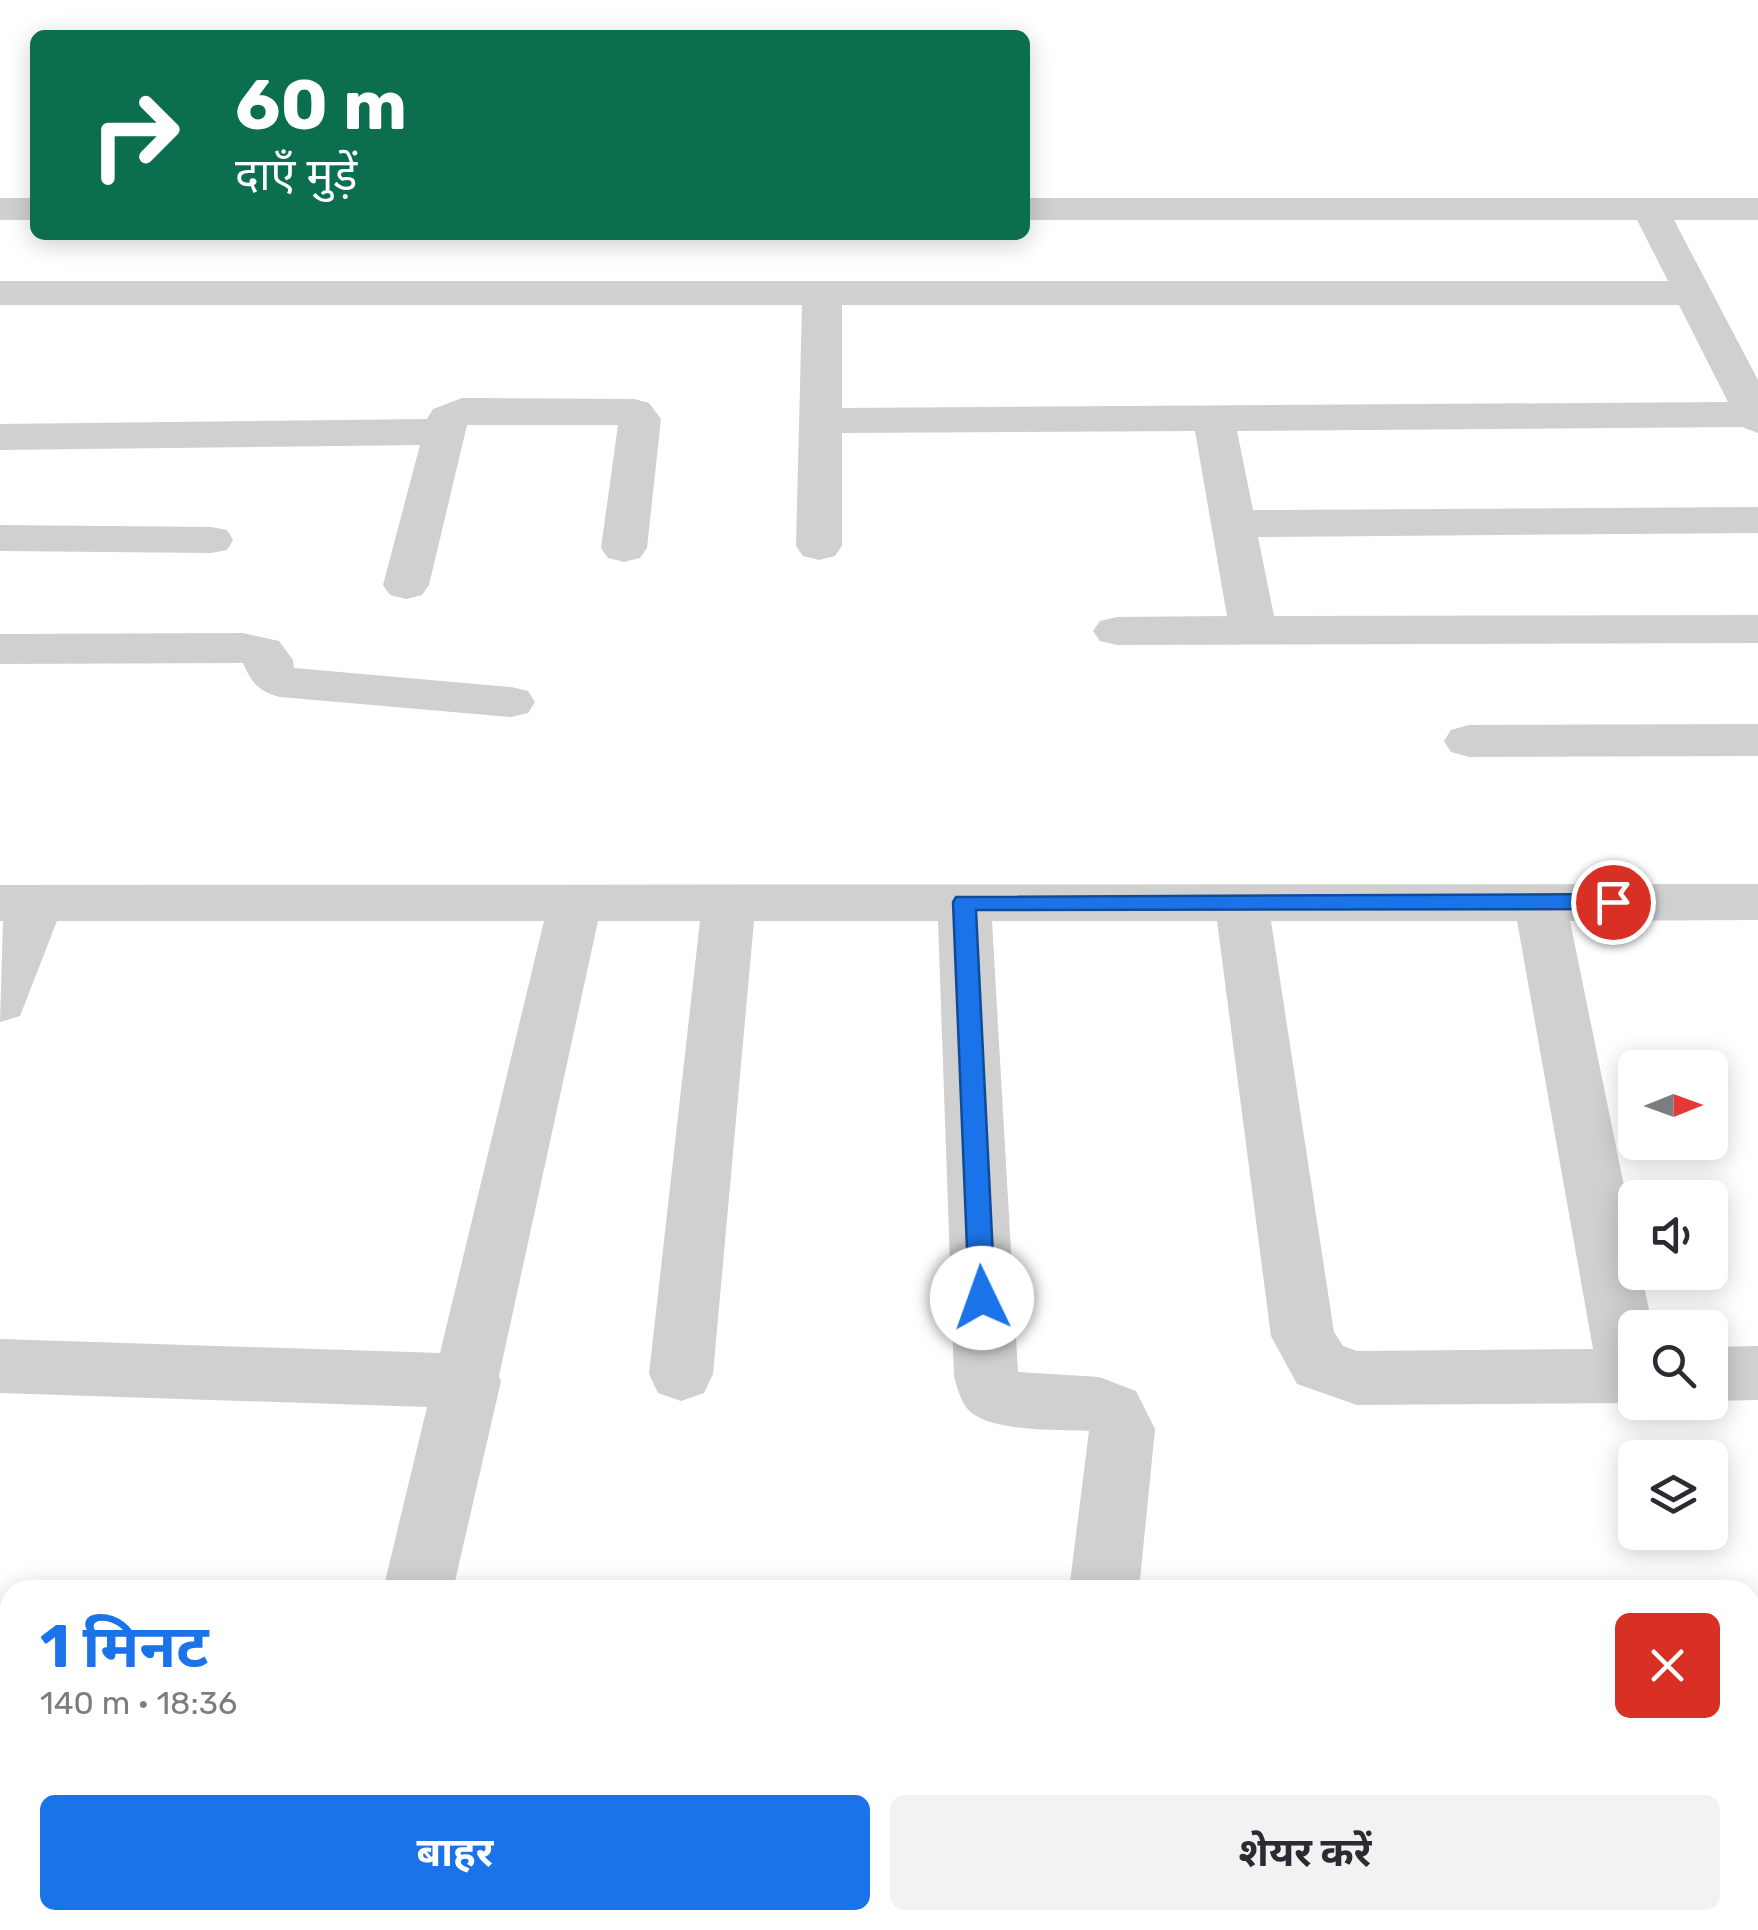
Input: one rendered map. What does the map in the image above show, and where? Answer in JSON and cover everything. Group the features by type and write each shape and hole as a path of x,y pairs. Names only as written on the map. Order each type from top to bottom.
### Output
{"street":[{"path":"0,209 30,209"},
{"path":"1030,209 1758,209"},
{"path":"820,421 1214,416 1757,417 1650,209"},
{"path":"0,293 1694,293"},
{"path":"818,546 822,293"},
{"path":"406,585 448,418 462,412 634,412 640,420 624,548"},
{"path":"1214,416 1253,630"},
{"path":"0,437 444,432"},
{"path":"1234,524 1758,520"},
{"path":"0,538 210,540"},
{"path":"1117,630 1758,629"},
{"path":"0,649 243,648 262,650 270,674 280,682 511,702"},
{"path":"1469,741 1758,740"},
{"path":"680,1374 729,902"},
{"path":"964,902 986,1377 990,1390 1003,1398 1099,1404 1113,1412 1122,1429 1105,1580"},
{"path":"1241,902 1303,1336 1320,1365 1357,1378 1618,1376"},
{"path":"1540,902 1619,1310"},
{"path":"0,1002 19,903 1758,902"},
{"path":"420,1580 575,903"},
{"path":"0,1366 468,1381"},
{"path":"1728,1373 1758,1372"}],"route":[{"path":"982,1298 964,902 1613,902"}]}
